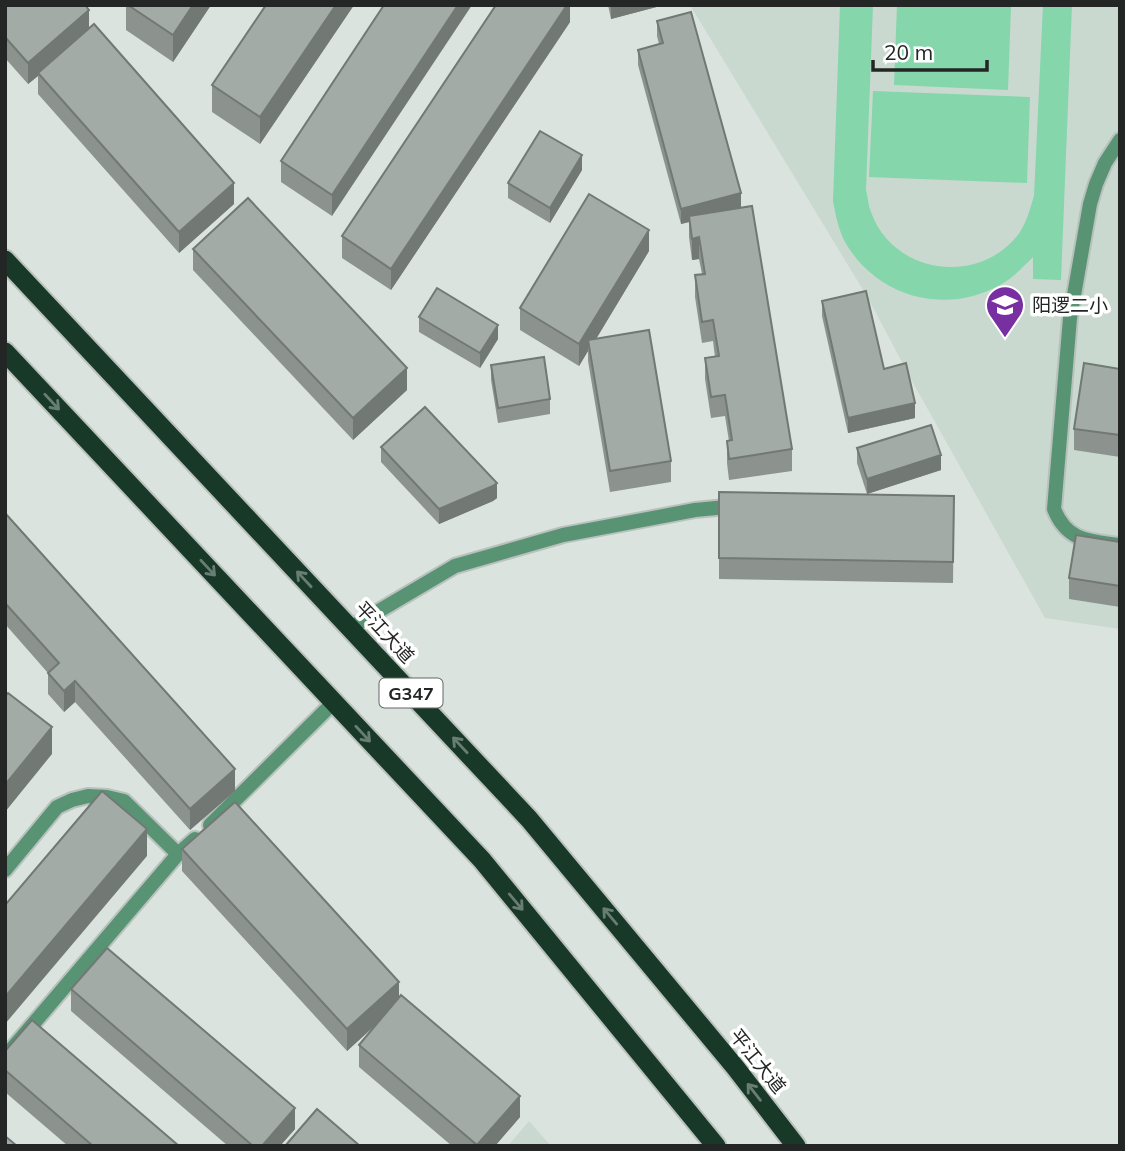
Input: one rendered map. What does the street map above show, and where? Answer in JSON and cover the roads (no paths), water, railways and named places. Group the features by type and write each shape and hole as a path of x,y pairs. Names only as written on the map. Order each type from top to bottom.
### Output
{"highway":[{"name":"平江大道","path":"5,260 529,818 796,1146"},
{"path":"5,352 482,860 716,1146"}],"lane":[{"path":"1120,140 1105,163 1090,205 1070,318 1054,509 1058,520 1074,536 1120,545"},
{"path":"350,628 455,566 563,535 695,510 747,505"},
{"path":"5,1056 178,855 334,702"},
{"path":"5,870 57,807 88,796 107,797 124,802 178,855"}],"place":[{"name":"阳逻二小","path":"1005,339"}]}
